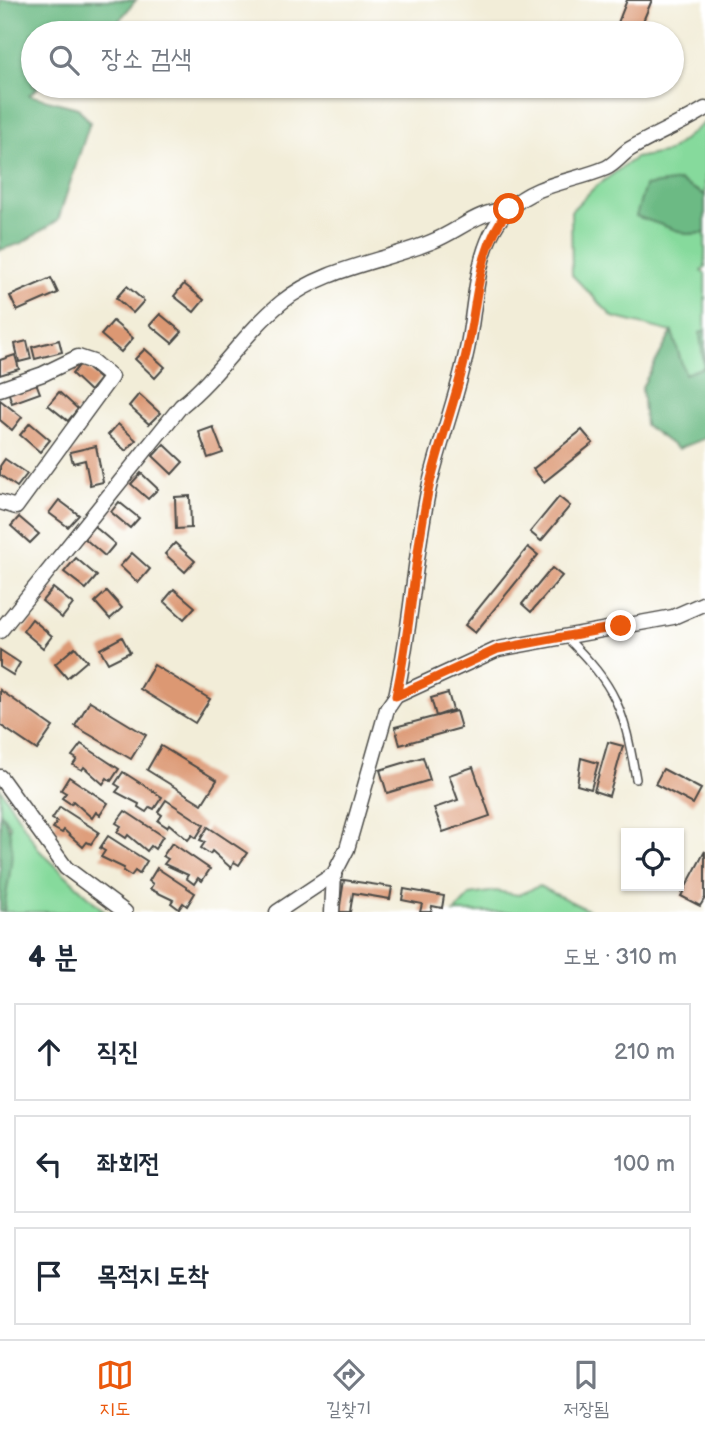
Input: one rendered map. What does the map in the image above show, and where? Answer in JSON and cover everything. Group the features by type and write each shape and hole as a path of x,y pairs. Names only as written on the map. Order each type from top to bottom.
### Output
{"street":[{"path":"332,912 334,874 347,849 387,709 396,696 409,636 419,541 429,488 467,352 485,248 509,209 535,190 608,167 628,150 681,125 705,108"},
{"path":"0,631 181,406 206,386 283,301 325,276 433,241 487,211 509,209"},
{"path":"0,389 43,374 79,356 93,362 111,377 16,507 0,502"},
{"path":"396,696 498,649 673,617 705,603"},
{"path":"0,777 66,868 125,912"},
{"path":"277,912 334,874"}],"lane":[{"path":"565,635 592,662 617,699 627,724 636,779"}],"green space":[{"path":"0,0 136,0 119,21 21,21 21,98 40,98 78,108 90,122 58,220 22,243 0,250"},
{"path":"705,122 705,195 679,181 687,234 705,233 705,268 701,271 705,274 705,330 700,333 704,367 685,375 672,332 613,317 572,275 571,211 595,187 635,158 668,152"},
{"path":"679,181 705,195 705,233 687,234 636,216 645,186"},
{"path":"705,330 705,438 678,449 645,425 642,387 672,332 685,374 704,367 700,333"},
{"path":"0,788 40,851 105,912 4,912 10,825 0,812"},
{"path":"0,812 7,824 12,848 4,912 0,912"},
{"path":"539,886 592,912 454,912 470,895 496,891 518,895"}],"building":[{"path":"627,0 652,0 643,21 619,21"},
{"path":"51,278 58,293 17,311 10,296"},
{"path":"184,284 204,300 194,312 174,296"},
{"path":"127,286 144,301 133,313 116,298"},
{"path":"160,314 182,332 172,343 150,325"},
{"path":"113,321 133,338 121,352 101,335"},
{"path":"59,340 62,352 35,359 32,347"},
{"path":"27,341 31,359 19,362 15,344"},
{"path":"145,349 165,367 155,378 135,359"},
{"path":"15,355 19,369 0,375 0,360"},
{"path":"81,363 100,379 90,391 72,374"},
{"path":"35,380 40,393 12,403 8,391"},
{"path":"59,392 78,409 68,421 48,405"},
{"path":"139,394 160,413 149,424 129,406"},
{"path":"0,400 22,417 12,430 0,420"},
{"path":"30,423 50,440 40,452 20,435"},
{"path":"118,424 136,440 126,451 108,435"},
{"path":"213,427 223,453 208,458 199,432"},
{"path":"582,430 593,443 544,482 533,469"},
{"path":"164,444 183,462 172,474 153,456"},
{"path":"96,446 103,482 90,485 85,460 73,463 70,452"},
{"path":"5,459 27,474 17,487 0,475 0,466"},
{"path":"141,473 158,489 148,499 131,484"},
{"path":"190,496 191,528 176,529 175,497"},
{"path":"559,497 570,506 541,541 530,532"},
{"path":"59,500 79,515 68,527 49,513"},
{"path":"119,502 139,518 130,528 111,512"},
{"path":"19,517 39,534 30,543 11,526"},
{"path":"94,526 115,544 105,556 84,538"},
{"path":"175,543 195,561 185,572 165,554"},
{"path":"528,547 538,555 475,633 465,625"},
{"path":"132,553 150,569 138,583 120,566"},
{"path":"76,558 97,576 86,589 64,572"},
{"path":"552,568 562,576 531,612 522,604"},
{"path":"53,588 73,604 62,618 42,601"},
{"path":"174,589 195,607 184,619 164,601"},
{"path":"107,591 122,608 110,619 95,602"},
{"path":"32,619 52,636 43,648 23,631"},
{"path":"122,637 130,652 108,663 100,649"},
{"path":"75,647 87,661 67,678 55,664"},
{"path":"0,650 20,663 13,675 0,667"},
{"path":"154,665 210,699 195,723 140,689"},
{"path":"0,690 53,727 37,750 0,725"},
{"path":"448,693 453,710 436,716 431,698"},
{"path":"90,701 146,735 131,759 75,726"},
{"path":"456,711 461,728 400,745 395,727"},
{"path":"608,742 623,746 609,796 594,791"},
{"path":"81,744 119,769 111,781 107,778 103,784 84,767 82,770 73,765 77,759 72,756"},
{"path":"161,746 217,780 202,804 147,770"},
{"path":"423,757 430,780 387,793 380,770"},
{"path":"581,758 598,763 591,789 577,785"},
{"path":"473,767 490,816 443,832 434,808 458,800 449,775"},
{"path":"663,769 701,789 693,804 655,784"},
{"path":"123,772 162,797 154,809 150,807 146,812 138,807 139,804 116,792 120,787 115,784"},
{"path":"69,777 108,803 100,815 96,812 92,818 73,801 71,804 62,798 66,793 61,790"},
{"path":"166,800 204,825 196,838 192,835 188,840 169,824 167,827 158,821 162,815 158,812"},
{"path":"60,807 99,832 91,844 87,842 83,847 64,830 62,833 53,828 57,822 52,819"},
{"path":"125,811 163,836 155,849 151,846 147,851 128,835 126,838 117,832 121,826 116,823"},
{"path":"208,827 247,853 239,865 234,862 231,868 212,851 210,854 201,848 205,842 200,840"},
{"path":"108,836 147,861 139,874 135,871 131,876 123,871 124,868 101,857 105,851 100,848"},
{"path":"172,843 210,869 202,881 198,878 194,884 186,878 188,875 164,864 168,859 163,856"},
{"path":"705,851 705,898 700,906 681,896"},
{"path":"157,868 195,893 187,906 183,903 179,909 171,903 173,900 150,889 153,884 149,881"},
{"path":"344,880 392,887 390,899 353,893 350,912 339,912"},
{"path":"404,889 444,896 442,908 432,906 431,912 420,912 422,904 402,900"}],"route":[{"path":"509,209 485,248 467,352 429,488 419,541 409,636 396,696 498,649 621,626"}]}
